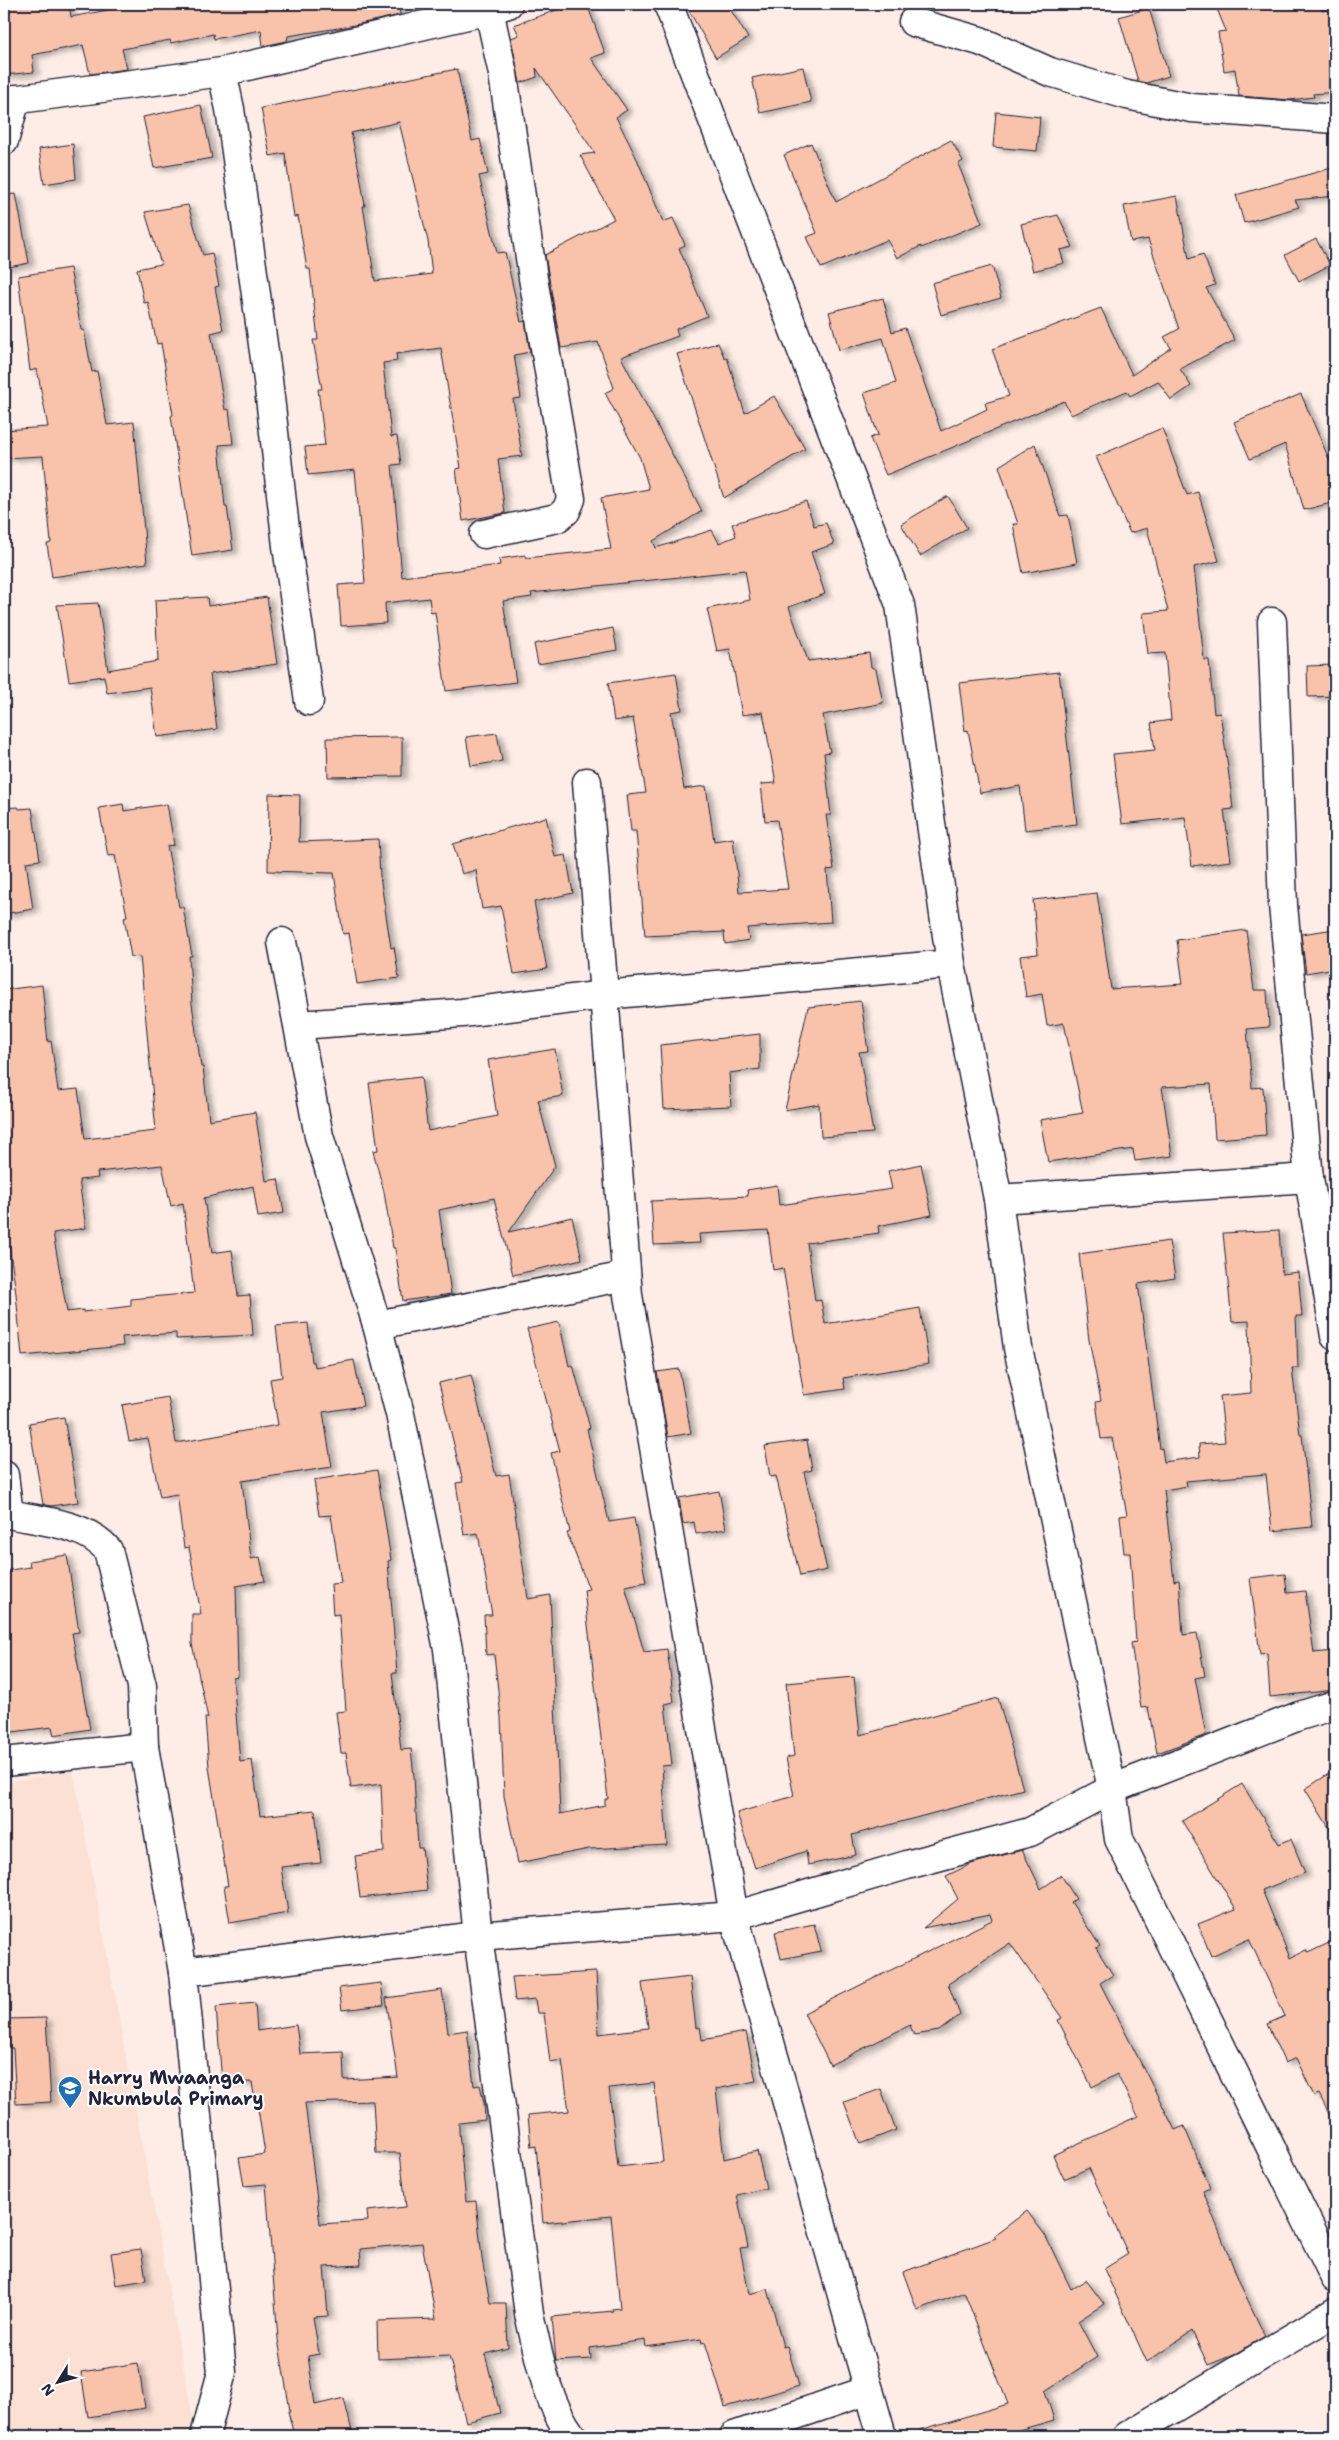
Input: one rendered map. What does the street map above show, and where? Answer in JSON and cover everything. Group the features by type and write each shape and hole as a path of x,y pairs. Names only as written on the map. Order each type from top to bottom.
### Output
{"street":[{"path":"668,4 900,605 951,964 998,1199 1018,1348 1112,1789 1119,1839 1335,2278"},
{"path":"4,141 10,100 222,72 498,7 503,74 533,278 571,499 566,511 557,518 484,534"},
{"path":"913,22 980,41 1050,72 1128,95 1192,108 1335,119"},
{"path":"222,72 230,109 266,360 287,546 309,701"},
{"path":"1272,622 1283,905 1309,1178 1335,1336"},
{"path":"587,782 626,1276 734,1916 882,2436"},
{"path":"282,942 319,1136 377,1325 400,1414 448,1649 478,1936 529,2314 545,2376 560,2420 572,2436"},
{"path":"299,1025 462,1013 604,996 951,964"},
{"path":"998,1199 1309,1178"},
{"path":"377,1325 626,1276"},
{"path":"4,1475 7,1514 78,1530 98,1539 108,1550 142,1686 144,1747 183,1972 222,2372 205,2436"},
{"path":"183,1972 478,1936 734,1916 907,1865 1030,1832 1112,1789 1299,1716 1335,1705"},
{"path":"4,1762 144,1747"},
{"path":"1129,2436 1335,2312"},
{"path":"734,2436 869,2390"}],"shaded area":[{"name":"Harry Mwaanga Nkumbula Primary","path":"73,1770 196,2436 4,2436 4,1783"}],"building":[{"path":"4,4 69,4 71,17 139,4 399,4 400,15 345,27 288,36 287,41 263,46 261,30 214,39 213,34 171,43 170,40 122,49 127,69 90,74 83,45 32,55 34,72 4,75"},
{"path":"574,4 587,4 605,53 591,58 627,110 616,117 637,159 663,222 673,218 685,245 679,248 707,316 676,329 678,336 621,357 702,511 653,541 656,548 712,530 719,543 736,536 732,524 806,501 814,526 826,523 834,544 811,552 825,594 789,607 808,661 869,653 871,667 876,669 883,703 823,715 830,752 824,753 831,815 826,815 834,869 827,870 831,922 747,928 749,940 725,944 724,932 645,936 636,831 631,831 627,795 646,793 633,718 614,721 608,683 676,673 682,710 671,712 684,789 706,786 714,841 733,838 739,892 788,889 777,820 765,821 761,784 776,783 763,712 742,715 730,649 717,651 707,609 750,600 745,570 531,593 532,597 503,601 516,682 446,691 435,612 431,613 429,598 385,603 386,623 341,626 338,585 365,583 355,470 308,475 305,447 325,445 318,389 322,389 313,340 318,340 310,269 307,269 298,216 294,217 285,153 270,156 261,108 457,69 472,141 480,139 488,174 479,176 497,253 505,252 521,322 525,321 530,352 514,355 521,398 513,399 522,456 498,459 505,513 463,521 456,469 461,468 441,348 396,354 397,361 383,363 391,437 397,436 401,464 392,465 402,577 500,565 499,559 525,555 526,558 611,549 601,498 649,489 640,458 605,393 614,388 598,342 561,348 545,255 614,219 580,155 595,153 536,68 537,77 520,83 511,38 519,35 514,25","holes":["399,122 428,241 432,274 375,281 360,175 351,133"]},
{"path":"685,4 727,4 748,38 716,58"},
{"path":"1215,4 1320,4 1322,11 1335,7 1335,92 1313,94 1314,97 1290,100 1239,96 1235,69 1224,71 1218,32 1226,31"},
{"path":"1149,8 1169,76 1146,83 1138,81 1119,17"},
{"path":"803,67 811,102 760,113 752,78"},
{"path":"201,105 212,158 154,168 143,117"},
{"path":"996,112 1040,117 1037,151 993,147"},
{"path":"951,140 963,161 958,164 982,223 921,248 921,246 897,258 887,240 821,268 807,237 817,233 784,155 811,143 836,202"},
{"path":"73,144 76,179 44,184 39,149"},
{"path":"1335,167 1335,196 1295,200 1299,207 1244,223 1236,195"},
{"path":"16,194 29,263 4,268 4,195"},
{"path":"1177,196 1189,259 1203,254 1215,285 1206,288 1235,340 1180,369 1191,386 1171,400 1158,381 1130,396 1127,391 1071,415 1064,401 886,475 870,438 878,435 864,393 896,383 883,338 839,350 829,312 883,298 892,332 905,328 941,431 987,409 985,403 1009,396 992,349 1101,308 1132,375 1171,348 1164,337 1179,329 1148,239 1131,242 1124,206"},
{"path":"188,205 203,255 212,253 219,286 215,287 223,330 211,333 225,410 229,409 233,444 219,445 225,507 227,507 233,550 192,556 171,416 173,415 161,343 157,344 148,302 144,303 137,269 161,264 145,212"},
{"path":"1058,215 1073,247 1060,250 1064,263 1033,271 1021,224"},
{"path":"1316,239 1330,265 1299,281 1285,255"},
{"path":"992,266 1001,298 941,315 932,283"},
{"path":"70,268 81,330 84,330 92,372 97,371 107,425 134,422 147,563 52,577 47,544 51,543 43,456 4,458 4,430 48,427 37,369 30,371 18,276"},
{"path":"718,343 725,359 727,358 745,413 774,396 805,449 724,498 677,354"},
{"path":"1301,394 1335,473 1335,502 1304,510 1285,444 1250,459 1234,422"},
{"path":"1162,428 1187,495 1198,492 1219,561 1194,567 1204,660 1209,660 1214,714 1220,713 1227,760 1233,809 1224,810 1231,861 1192,866 1185,817 1122,824 1113,754 1155,750 1151,723 1171,720 1165,653 1148,654 1143,613 1168,611 1147,528 1130,533 1096,457"},
{"path":"1035,444 1060,516 1068,515 1077,563 1023,573 1013,524 1018,524 999,466"},
{"path":"948,496 967,528 920,556 901,524"},
{"path":"207,597 208,606 267,597 277,664 210,674 217,729 157,737 150,687 107,693 104,676 69,681 57,605 98,603 108,670 158,661 155,600"},
{"path":"613,628 617,650 538,664 534,644"},
{"path":"1335,665 1335,696 1308,697 1307,666"},
{"path":"1059,672 1077,824 1025,830 1020,786 980,793 968,730 965,731 959,683"},
{"path":"497,733 502,761 471,766 466,737"},
{"path":"402,737 402,776 328,777 327,738"},
{"path":"269,794 300,795 299,842 378,839 380,876 391,948 394,947 399,978 357,984 349,933 343,934 334,873 268,871"},
{"path":"123,804 124,811 167,804 174,845 167,846 179,907 183,907 192,956 189,956 192,1004 201,1067 203,1067 209,1120 255,1112 266,1181 278,1179 284,1213 258,1217 253,1186 204,1198 212,1253 232,1250 238,1296 250,1295 253,1335 176,1339 176,1333 122,1337 123,1346 22,1356 4,1207 4,1205 8,1204 4,1180 4,990 42,985 48,1042 51,1041 58,1091 78,1089 85,1139 156,1131 140,956 131,957 124,917 127,916 115,855 108,856 99,808","holes":["162,1165 171,1206 183,1203 194,1293 131,1299 131,1306 67,1312 53,1233 86,1228 79,1180 98,1178 97,1172"]},
{"path":"18,807 19,809 32,808 40,860 26,862 33,909 4,914 4,808"},
{"path":"546,817 555,857 566,855 573,893 534,902 547,969 514,974 501,906 482,909 476,870 462,874 453,844"},
{"path":"1097,893 1111,989 1183,984 1177,940 1246,930 1254,990 1267,990 1269,1027 1247,1029 1252,1088 1263,1087 1266,1135 1215,1139 1211,1084 1162,1087 1172,1156 1135,1161 1133,1149 1048,1162 1040,1120 1083,1113 1064,1023 1047,1026 1042,994 1026,997 1020,956 1038,954 1033,900"},
{"path":"1335,929 1335,968 1306,973 1301,934"},
{"path":"861,1001 868,1051 859,1052 873,1133 821,1137 819,1104 785,1110 808,1007"},
{"path":"760,1034 760,1069 729,1073 731,1106 664,1109 660,1045"},
{"path":"555,1049 563,1096 538,1100 555,1166 509,1232 572,1217 582,1259 513,1275 494,1198 439,1210 451,1294 403,1301 384,1192 373,1151 378,1150 369,1083 421,1077 428,1131 497,1116 488,1060"},
{"path":"921,1164 932,1215 878,1226 879,1233 807,1243 815,1301 821,1300 825,1324 920,1308 929,1364 843,1378 845,1389 804,1395 783,1268 773,1270 768,1230 699,1234 700,1243 654,1245 651,1201 748,1196 747,1190 777,1185 779,1205 892,1189 888,1171"},
{"path":"1279,1230 1282,1274 1298,1272 1302,1316 1296,1316 1298,1368 1292,1368 1300,1435 1302,1435 1312,1527 1272,1531 1266,1474 1186,1481 1187,1486 1164,1490 1174,1581 1179,1580 1183,1635 1197,1633 1205,1676 1195,1678 1206,1735 1157,1753 1148,1707 1141,1708 1131,1643 1136,1642 1130,1553 1124,1553 1120,1516 1127,1515 1112,1438 1101,1439 1096,1402 1101,1401 1089,1340 1079,1254 1169,1241 1175,1278 1138,1284 1160,1449 1162,1448 1164,1462 1200,1457 1199,1444 1225,1442 1220,1396 1251,1393 1249,1321 1232,1322 1223,1233"},
{"path":"559,1322 569,1366 573,1365 590,1428 587,1429 609,1522 634,1518 646,1582 625,1586 644,1652 667,1649 674,1702 665,1704 672,1765 662,1766 667,1845 589,1849 518,1863 504,1796 501,1717 494,1654 486,1655 484,1615 492,1615 478,1533 464,1535 456,1483 463,1482 439,1383 471,1375 496,1476 509,1474 528,1599 550,1595 560,1814 605,1805 605,1799 608,1799 584,1590 589,1589 567,1533 570,1532 551,1453 560,1451 527,1329"},
{"path":"308,1323 312,1362 314,1362 315,1367 354,1360 363,1406 323,1412 332,1467 242,1481 251,1559 260,1557 265,1581 236,1586 238,1677 233,1678 240,1762 252,1760 260,1816 315,1810 321,1863 281,1867 288,1913 230,1923 224,1886 228,1886 209,1767 205,1718 208,1718 192,1644 192,1614 201,1614 189,1547 184,1548 177,1494 160,1497 148,1438 129,1441 122,1405 168,1397 176,1443 278,1425 270,1379 282,1377 276,1326"},
{"path":"679,1369 691,1433 668,1437 657,1372"},
{"path":"64,1417 78,1502 51,1506 43,1504 29,1423"},
{"path":"807,1440 812,1470 804,1472 827,1570 800,1576 776,1476 770,1477 765,1446"},
{"path":"377,1470 391,1560 388,1561 397,1673 392,1673 401,1750 411,1749 418,1848 422,1848 427,1890 360,1898 355,1856 384,1852 381,1784 351,1788 346,1753 341,1753 336,1712 346,1711 339,1614 333,1615 331,1584 341,1583 331,1515 319,1516 314,1480"},
{"path":"719,1491 726,1529 696,1534 694,1522 683,1524 679,1498"},
{"path":"67,1555 79,1632 72,1633 90,1729 54,1735 52,1727 4,1733 4,1571 30,1567 29,1561"},
{"path":"1285,1574 1287,1593 1305,1591 1314,1653 1335,1651 1335,1690 1270,1697 1267,1653 1260,1654 1250,1578"},
{"path":"854,1677 860,1735 998,1698 1023,1789 852,1835 856,1855 808,1865 806,1851 755,1868 737,1813 794,1796 786,1758 794,1756 786,1683"},
{"path":"1335,1770 1335,1837 1305,1789"},
{"path":"1242,1784 1279,1844 1291,1839 1305,1873 1262,1890 1290,1958 1306,1950 1308,1953 1335,1940 1335,2126 1319,2094 1314,2096 1296,2058 1285,2063 1267,2024 1285,2016 1249,1939 1211,1956 1198,1924 1236,1909 1182,1821"},
{"path":"1022,1850 1041,1889 1061,1875 1076,1899 1071,1902 1100,1946 1096,1948 1113,1975 1100,1983 1175,2130 1184,2126 1210,2188 1203,2191 1241,2286 1265,2336 1233,2355 1208,2365 1192,2331 1147,2362 1104,2269 1128,2254 1089,2168 1064,2179 1053,2155 1138,2116 1117,2074 1092,2087 1058,2020 1062,2018 1010,1943 948,1984 960,2015 939,2031 914,2035 910,2025 830,2065 804,2013 992,1920 990,1914 923,1928 958,1899 946,1876 971,1864"},
{"path":"814,1924 821,1951 781,1959 775,1932"},
{"path":"596,1972 599,2034 648,2028 642,1983 690,1977 696,2028 700,2027 702,2040 746,2032 756,2081 716,2089 724,2159 757,2151 766,2188 737,2195 748,2247 740,2248 749,2294 768,2289 783,2347 787,2346 799,2386 725,2407 705,2342 702,2343 701,2339 646,2347 645,2340 590,2348 591,2359 556,2361 552,2317 613,2311 612,2309 620,2308 611,2216 543,2223 536,2146 531,2147 528,2115 569,2111 562,2060 550,2062 544,2013 537,2013 535,1999 515,2001 512,1977","holes":["654,2083 663,2162 618,2167 609,2088"]},
{"path":"381,1983 384,2005 342,2010 339,1988"},
{"path":"442,1990 448,2033 467,2030 474,2086 480,2085 485,2120 459,2123 459,2132 466,2202 476,2201 482,2259 490,2303 506,2303 508,2348 485,2354 500,2413 466,2422 449,2356 378,2359 377,2321 436,2319 422,2243 360,2249 361,2265 324,2267 328,2316 313,2317 319,2354 308,2356 315,2405 344,2398 353,2436 294,2436 288,2411 290,2411 278,2339 266,2184 244,2186 239,2158 265,2154 257,2102 255,2102 252,2082 222,2083 216,2007 255,2003 257,2031 296,2025 300,2054 343,2052 344,2080 398,2077 386,1998","holes":["373,2101 376,2153 400,2153 406,2207 367,2211 368,2221 320,2224 305,2103"]},
{"path":"46,2018 51,2102 16,2104 13,2048 9,2048 8,2019"},
{"path":"881,2089 896,2130 860,2144 844,2102"},
{"path":"1027,2211 1045,2235 1071,2289 1086,2280 1104,2304 1078,2321 1097,2357 1045,2391 1054,2420 998,2436 921,2436 920,2430 1008,2404 965,2294 963,2293 917,2310 903,2272 996,2238 994,2236"},
{"path":"141,2249 146,2280 116,2285 111,2253"},
{"path":"138,2363 145,2408 88,2417 81,2372"}],"place":[{"name":"Harry Mwaanga Nkumbula Primary","path":"70,2109"}]}
